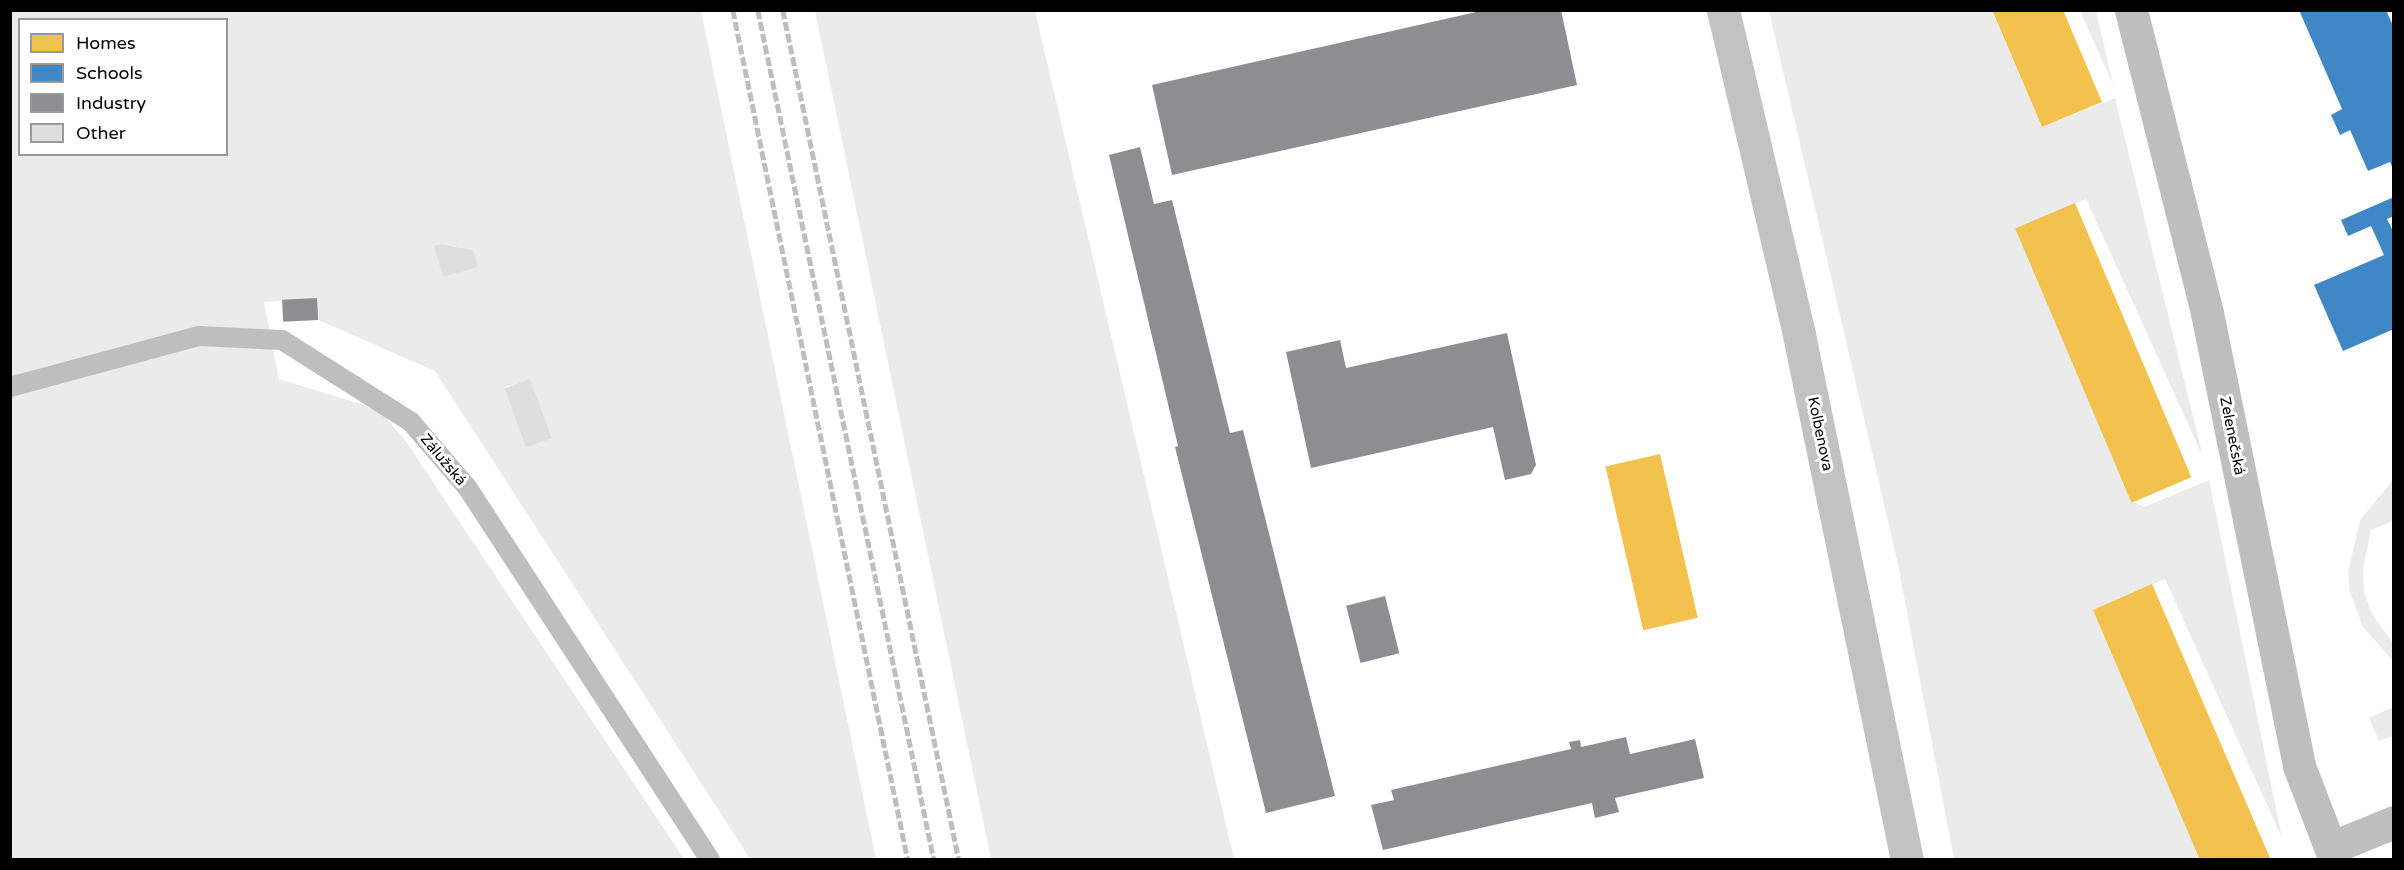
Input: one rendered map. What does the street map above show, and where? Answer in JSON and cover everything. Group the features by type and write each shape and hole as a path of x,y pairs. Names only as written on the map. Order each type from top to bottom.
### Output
{"main road":[{"name":"Kolbenova","path":"1723,10 1799,335 1907,860"}],"street":[{"name":"Zelenečská","path":"2131,10 2207,313 2299,766 2334,853"},
{"path":"2334,853 2394,822"}],"lane":[{"name":"Zálužská","path":"10,387 199,336 282,340 411,422 467,487 710,860"}],"shaded area":[{"path":"10,11 701,11 876,859 750,859 435,371 318,320 316,298 264,302 279,379 380,410 407,443 684,859 11,859","holes":["442,244 473,250 477,267 443,277 435,246","530,380 551,438 527,446 505,387"]},
{"path":"815,11 1035,11 1234,859 991,859"},
{"path":"1769,11 1992,11 2042,127 2115,98 2203,457 2086,199 2016,229 2133,502 2144,507 2209,480 2282,838 2165,579 2093,610 2200,859 1954,859 1897,560"},
{"path":"2080,11 2096,11 2113,84"},
{"path":"2393,480 2393,521 2371,530 2363,569 2364,591 2372,614 2393,643 2393,661 2363,627 2350,592 2348,572 2360,520"},
{"path":"2393,707 2393,736 2379,741 2369,718"}],"building: Homes":[{"path":"1992,10 2063,10 2102,102 2042,127"},
{"path":"2075,203 2191,477 2132,503 2015,228"},
{"path":"1660,454 1698,618 1643,630 1605,467"},
{"path":"2152,584 2270,858 2266,860 2200,860 2093,610"}],"building: Schools":[{"path":"2299,10 2386,10 2394,28 2394,171 2390,162 2368,171 2350,130 2340,135 2331,115 2342,109"},
{"path":"2394,197 2394,216 2387,219 2394,233 2394,329 2343,351 2314,285 2384,255 2371,226 2348,236 2341,220"}],"building: Industry":[{"path":"1485,10 1561,10 1577,85 1172,175 1152,85"},
{"path":"1140,147 1154,204 1172,200 1230,433 1243,430 1335,796 1266,813 1175,447 1178,446 1109,155"},
{"path":"317,298 318,320 283,322 282,300"},
{"path":"1507,333 1536,465 1531,474 1505,480 1493,427 1311,468 1286,352 1340,340 1346,368"},
{"path":"1385,596 1399,653 1360,663 1346,606"},
{"path":"1626,737 1630,754 1695,739 1704,778 1615,798 1619,812 1595,818 1592,803 1383,850 1371,805 1394,800 1391,790 1571,749 1569,742 1580,740 1581,747"}],"building: Other":[{"path":"441,244 473,250 478,267 443,277 434,246"},
{"path":"530,379 552,438 526,447 505,388"}],"railway":[{"path":"733,10 908,860"},
{"path":"758,10 934,860"},
{"path":"783,10 959,860"}]}
